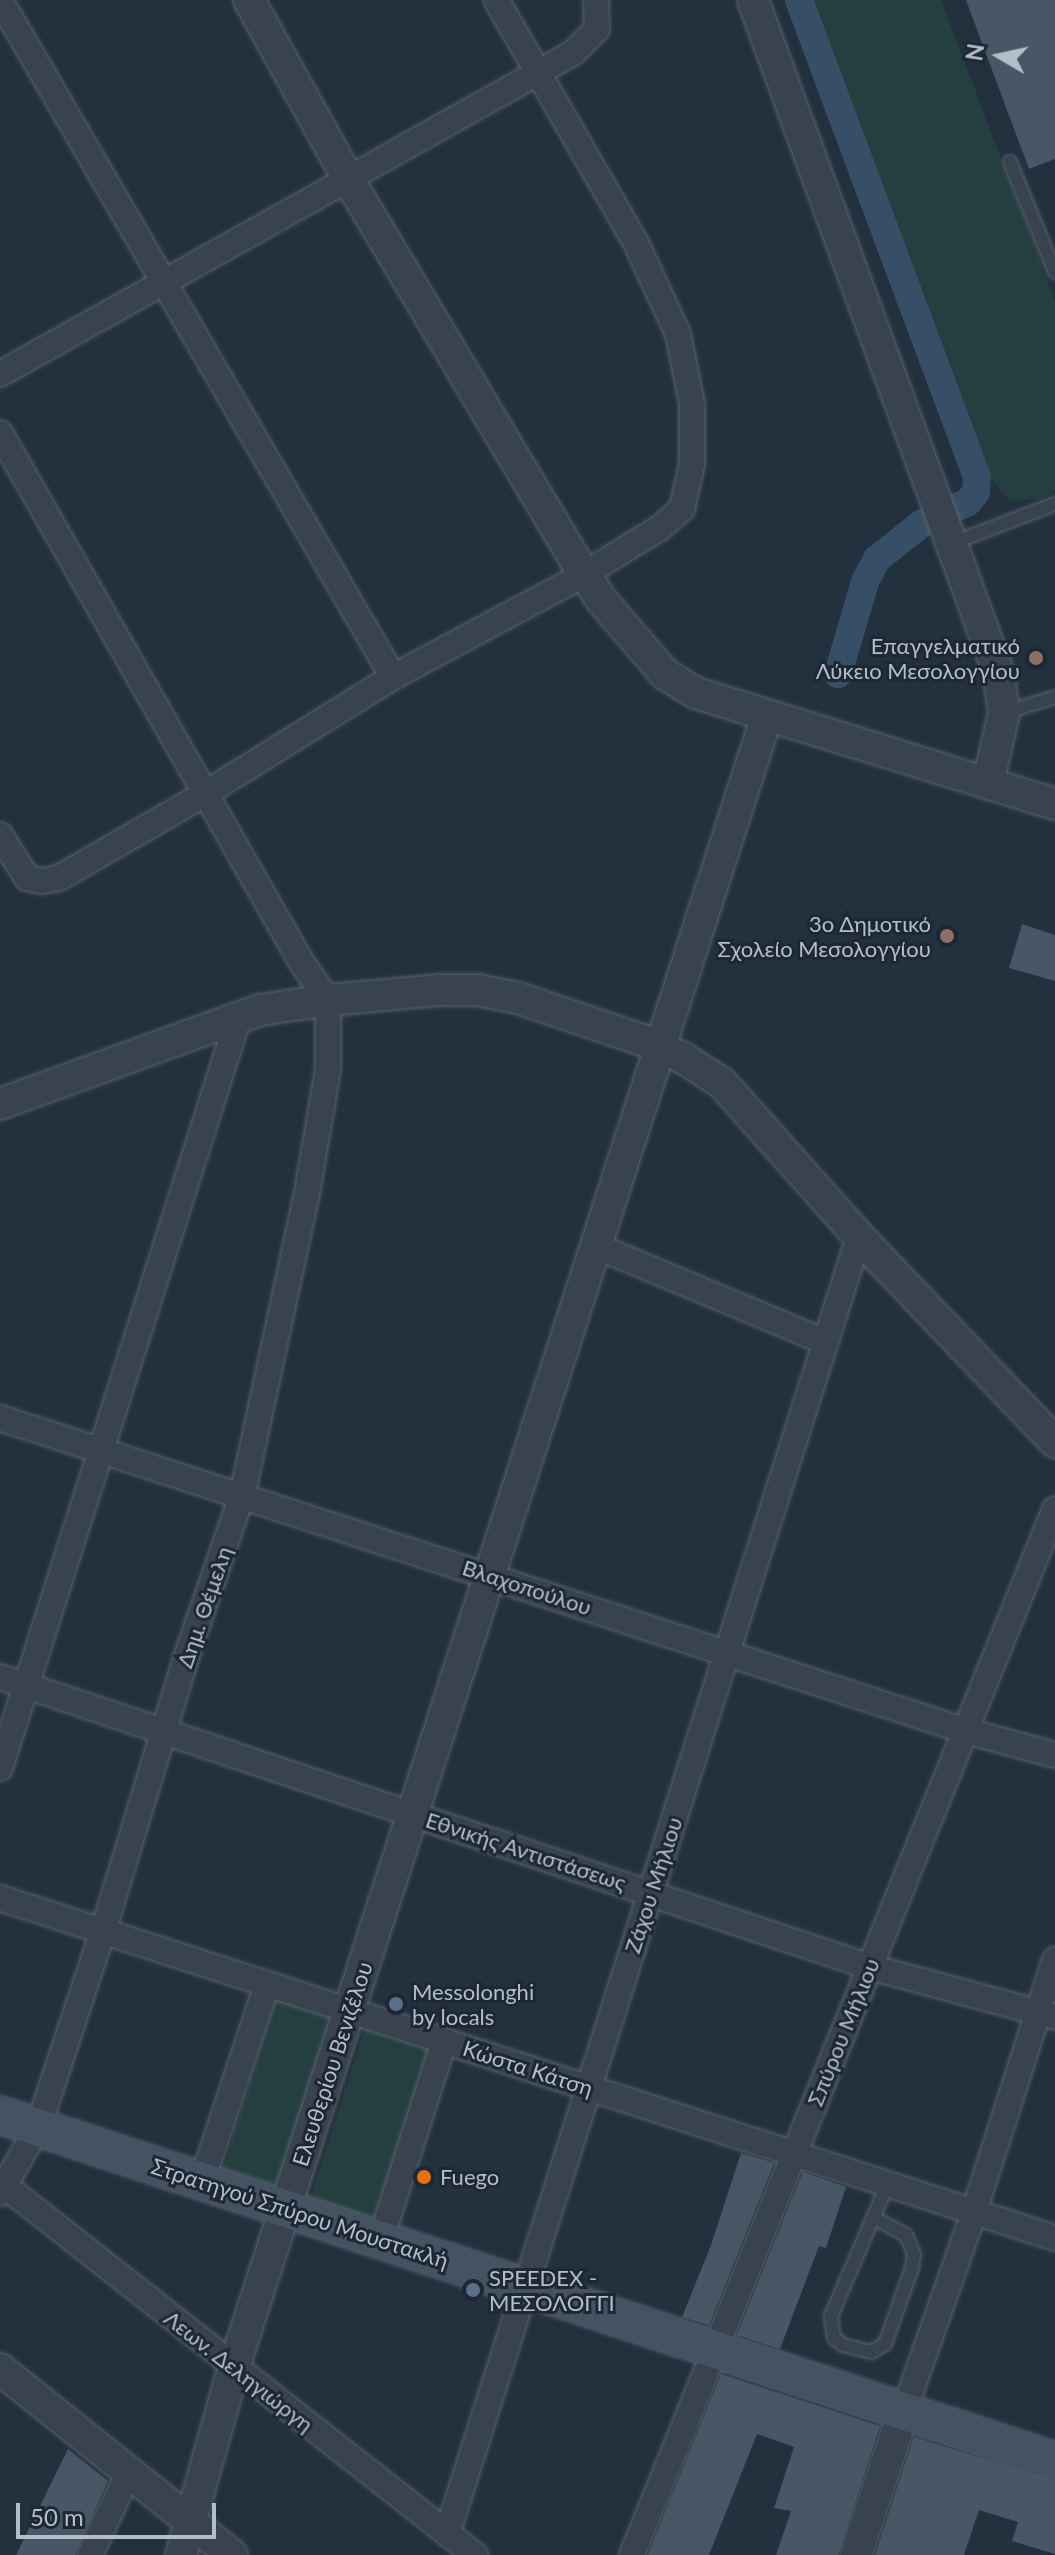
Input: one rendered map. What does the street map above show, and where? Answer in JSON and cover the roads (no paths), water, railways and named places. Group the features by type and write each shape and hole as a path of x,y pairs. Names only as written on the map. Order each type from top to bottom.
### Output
{"main road":[{"name":"Στρατηγού Σπύρου Μουστακλή","path":"0,2115 1055,2461"}],"street":[{"path":"0,0 393,677"},
{"path":"249,0 347,177 585,574 630,635 672,680 687,690 767,716 1055,804"},
{"path":"0,835 27,878 53,880 206,793 393,677 585,574 661,527 682,509 692,464 692,404 678,334 636,243 496,0"},
{"path":"0,374 573,53 591,39 599,13 596,0"},
{"path":"753,0 998,671 1004,713 988,783"},
{"path":"0,433 302,963 328,1000"},
{"name":"Ελευθερίου Βενιζέλου","path":"181,2555 234,2367 767,716"},
{"path":"0,1104 239,1016 328,1000 439,990 497,992 660,1047 722,1083 859,1237 1055,1442"},
{"name":"Δημ. Θέμελη","path":"2,2189 38,2127 103,1931 163,1730 242,1495 307,1193 328,1069 328,1000"},
{"path":"0,1768 98,1450 239,1016"},
{"name":"Ζάχου Μήλιου","path":"447,2534 859,1237"},
{"path":"596,1246 826,1342"},
{"name":"Βλαχοπούλου","path":"0,1418 966,1731 1055,1755"},
{"name":"Σπύρου Μήλιου","path":"632,2555 1055,1509"},
{"name":"Εθνικής Αντιστάσεως","path":"0,1677 870,1967 1046,2014"},
{"name":"Κώστα Κάτση","path":"0,1898 1055,2238"},
{"path":"856,2555 904,2411 1046,2014 1055,1960"},
{"path":"202,2181 267,1984"},
{"path":"381,2239 444,2041"},
{"name":"Λεων. Δεληγιώργη","path":"2,2189 475,2555"},
{"path":"3,2379 129,2472 232,2555"},
{"path":"90,2555 129,2472"}],"lane":[{"path":"1010,162 1055,272"},
{"path":"946,525 1055,504"},
{"path":"1004,713 1055,697"},
{"path":"874,2218 906,2235 914,2254 885,2344 871,2352 843,2345 834,2338 831,2316 888,2183"}],"waterway":[{"path":"799,0 977,477 976,492 968,502 921,524 877,559 865,582 838,674"}],"place":[{"name":"Επαγγελματικό Λύκειο Μεσολογγίου","path":"1036,658"},
{"name":"3ο Δημοτικό Σχολείο Μεσολογγίου","path":"947,936"},
{"name":"Messolonghi by locals","path":"396,2004"},
{"name":"Fuego","path":"424,2177"},
{"name":"SPEEDEX - ΜΕΣΟΛΟΓΓΙ","path":"473,2290"}]}
